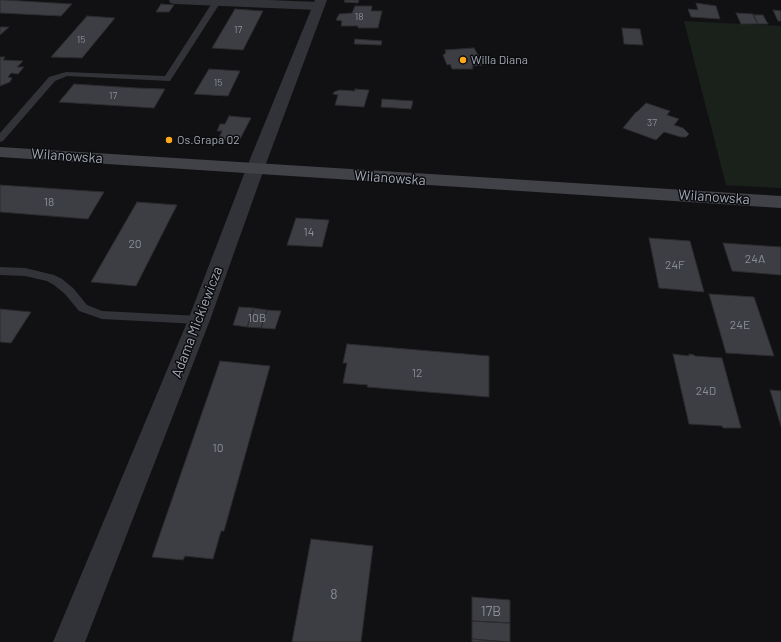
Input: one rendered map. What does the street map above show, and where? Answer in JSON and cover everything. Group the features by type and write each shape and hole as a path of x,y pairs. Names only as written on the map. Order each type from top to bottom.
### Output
{"main road":[{"name":"Wilanowska","path":"0,152 781,202"}],"street":[{"path":"175,0 320,3"},
{"name":"Adama Mickiewicza","path":"69,642 198,320 320,3"}],"lane":[{"path":"0,139 52,79 66,74 167,79 218,1"},
{"path":"0,271 25,272 50,278 58,282 69,291 83,308 102,315 198,320"}],"shaded area":[{"path":"684,21 781,26 781,188 726,185"}],"building":[{"path":"0,0 72,4 61,16 0,13"},
{"path":"345,0 359,0 358,3 344,2"},
{"path":"696,3 716,6 720,19 691,17 688,9 698,10"},
{"path":"161,4 174,5 169,12 156,12"},
{"path":"355,6 372,6 371,11 382,11 378,28 341,26 342,21 336,20 339,14 352,13"},
{"path":"235,9 263,11 243,50 212,48"},
{"path":"773,10 781,11 781,21 778,21"},
{"path":"736,13 753,14 758,24 741,24"},
{"path":"753,15 763,15 768,24 758,24"},
{"path":"87,16 115,18 82,58 51,57"},
{"path":"0,27 9,27 0,35"},
{"path":"622,28 640,29 643,45 624,44"},
{"path":"355,39 382,41 381,45 354,44"},
{"name":"Willa Diana","path":"474,48 484,65 472,66 473,69 452,69 450,64 447,65 443,55 446,53 445,50"},
{"path":"0,57 5,57 3,60 23,61 17,67 24,67 18,74 11,73 8,77 12,78 10,82 0,86"},
{"path":"209,69 240,71 228,96 194,94"},
{"path":"74,84 165,89 154,108 59,102"},
{"path":"355,89 369,90 364,107 335,105 338,95 333,94 334,92 339,90 355,91"},
{"path":"382,99 413,101 411,109 381,107"},
{"path":"646,103 670,111 667,115 679,119 674,125 683,128 689,134 686,137 681,137 664,132 656,140 623,128 636,112"},
{"path":"229,116 251,118 239,141 218,140 222,131 217,131 220,124 225,124"},
{"path":"0,185 104,192 88,219 0,212"},
{"path":"137,202 177,205 136,286 91,282"},
{"path":"296,218 329,220 322,247 287,245"},
{"path":"649,238 690,241 704,292 659,288"},
{"path":"723,243 781,247 781,275 732,271"},
{"path":"709,294 754,297 774,356 726,353"},
{"path":"239,307 254,308 247,327 233,325"},
{"path":"254,308 267,310 261,328 247,327"},
{"path":"0,309 31,312 11,343 0,342"},
{"path":"267,310 281,311 275,329 261,328"},
{"path":"347,344 489,356 489,397 367,387 368,385 343,383 347,363 343,363"},
{"path":"673,354 689,356 689,354 695,356 722,358 741,428 723,428 722,426 689,424"},
{"path":"220,361 270,366 224,531 221,531 213,559 185,556 183,560 152,557"},
{"path":"770,390 781,391 781,426"},
{"path":"311,539 373,546 361,642 292,642"},
{"path":"472,597 510,600 510,623 472,621"},
{"path":"472,621 510,623 510,642 472,639"},
{"path":"472,639 504,642 472,642"}],"place":[{"name":"Willa Diana","path":"463,60"},
{"name":"Os.Grapa 02","path":"169,140"}]}
